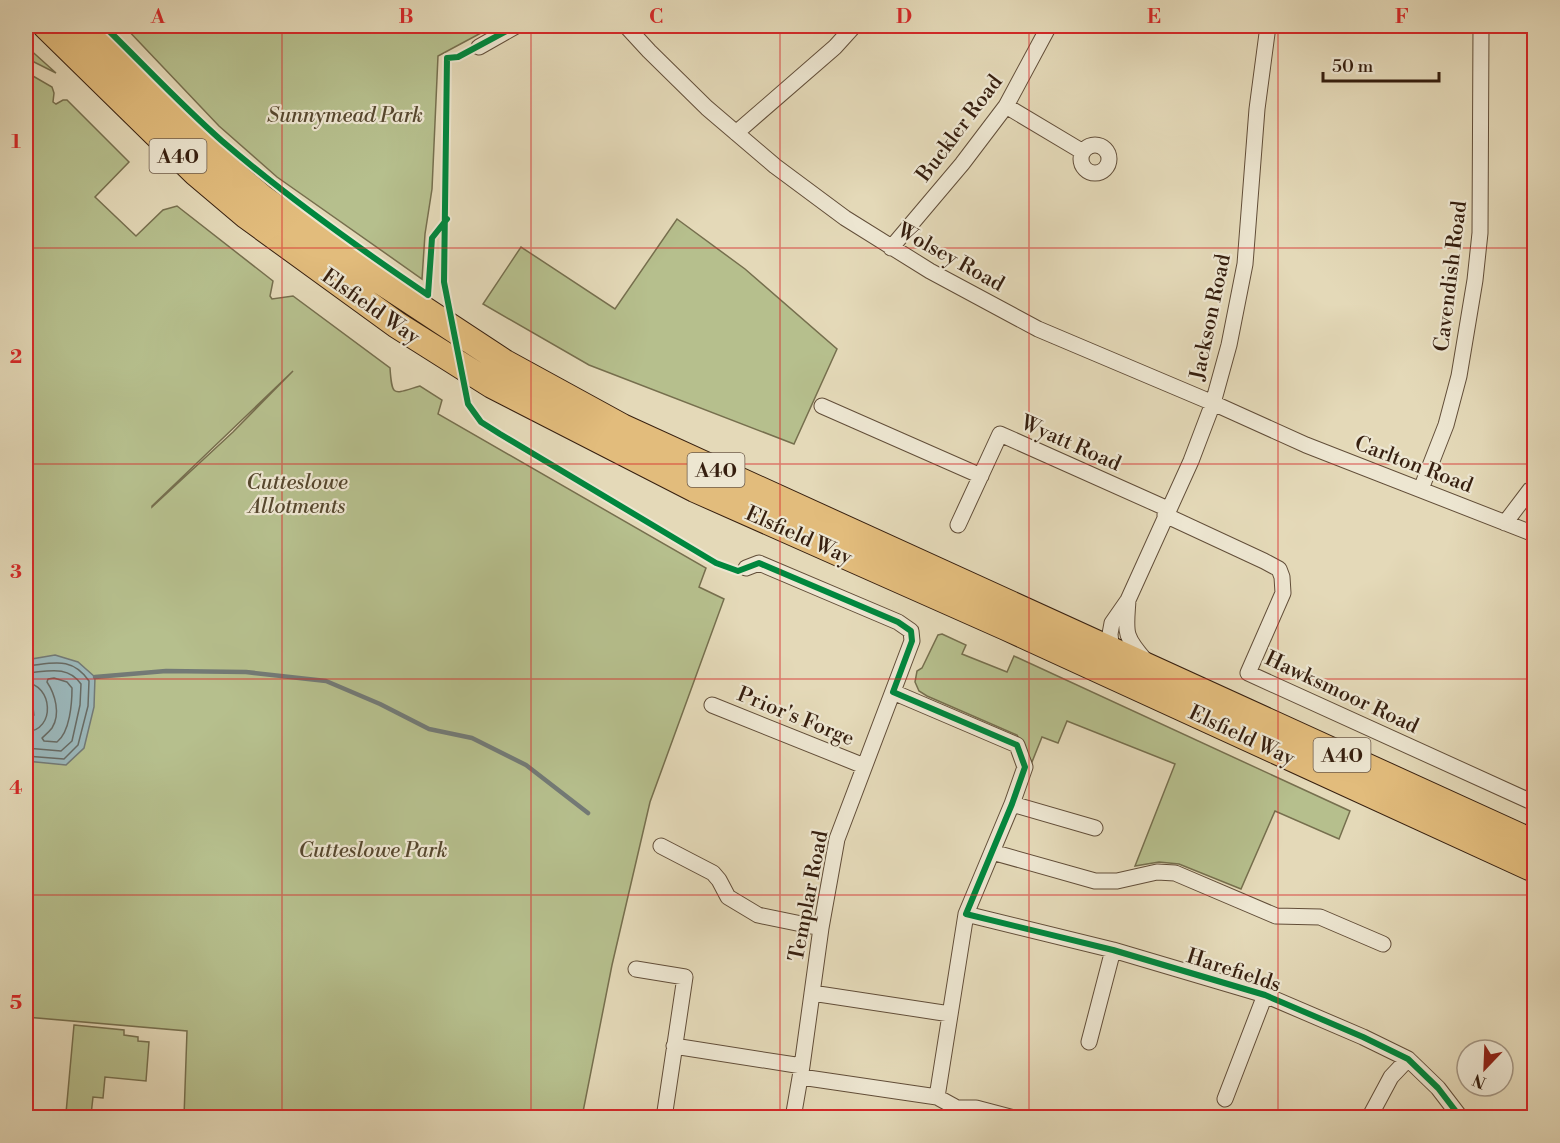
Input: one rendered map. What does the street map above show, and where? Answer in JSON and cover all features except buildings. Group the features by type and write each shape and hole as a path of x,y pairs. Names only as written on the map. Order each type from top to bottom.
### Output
{"highway":[{"name":"Elsfield Way","path":"46,26 195,172 247,216 388,318 492,385 695,489 1122,680 1534,870"},
{"name":"Elsfield Way","path":"81,26 209,153 261,197 341,255 505,363 622,427 1111,648 1534,843"}],"street":[{"path":"479,47 516,26"},
{"name":"Wolsey Road","path":"626,26 736,134 845,218 891,248 1038,329 1213,403 1306,446"},
{"path":"736,134 835,47 854,26"},
{"name":"Buckler Road","path":"891,248 962,164 1006,106 1049,26"},
{"name":"Jackson Road","path":"1122,680 1111,648 1112,623 1128,600 1191,461 1213,403 1229,345 1245,264 1257,109 1268,26"},
{"name":"Cavendish Road","path":"1421,489 1446,425 1459,376 1475,280 1480,233 1481,26"},
{"path":"1006,106 1083,152"},
{"path":"822,406 981,476"},
{"name":"Wyatt Road","path":"958,525 1000,434 1167,512"},
{"name":"Carlton Road","path":"1306,446 1534,534"},
{"path":"1505,524 1530,490 1534,491"},
{"name":"Hawksmoor Road","path":"1167,512 1279,569 1284,584 1283,593 1248,673 1534,803"},
{"name":"Templar Road","path":"746,568 759,563 898,622 911,631 912,641 837,839 820,928 794,1118"},
{"name":"Jackson Road","path":"1128,600 1126,631 1131,644 1150,667"},
{"path":"893,692 1017,746 1025,767 966,914 937,1097"},
{"name":"Prior's Forge","path":"712,705 864,766"},
{"path":"1012,804 1095,828"},
{"path":"661,846 713,873 728,897 758,915 820,928"},
{"path":"992,852 1095,881 1117,881 1157,872 1175,873 1276,916 1320,917 1383,944"},
{"name":"Harefields","path":"966,914 1113,950 1265,995 1408,1059 1438,1088 1461,1118"},
{"path":"1089,1042 1113,950"},
{"path":"636,969 685,977 664,1118"},
{"path":"812,993 950,1014"},
{"name":"Harefields","path":"1225,1099 1265,995"},
{"path":"674,1046 937,1097 958,1113 976,1108 1014,1118"},
{"path":"1369,1118 1391,1077 1408,1059"}],"green space":[{"name":"Sunnymead Park","path":"124,26 494,26 438,56 432,189 425,234 422,279 277,177 219,126"},
{"path":"26,46 56,73 26,58"},
{"name":"Cutteslowe Park","path":"26,72 52,87 53,102 56,104 67,100 129,162 95,197 136,236 163,210 177,206 273,281 270,296 272,299 293,296 390,368 393,389 399,392 420,386 442,400 438,414 706,568 699,587 724,599 650,802 612,965 582,1117 184,1117 187,1031 26,1017","holes":["293,371 233,432 152,507"]},
{"path":"677,219 745,269 837,349 794,444 589,365 483,304 521,247 615,309"},
{"path":"942,634 966,645 962,654 1007,672 1014,656 1350,811 1339,839 1275,811 1241,889 1179,864 1159,862 1135,866 1175,764 1067,721 1058,743 1042,737 1032,762 1017,735 919,691 915,682 917,671 922,668 938,635"},
{"path":"74,1025 124,1030 124,1035 138,1037 138,1041 149,1042 146,1081 105,1077 103,1098 93,1097 91,1115 66,1113"}],"water":[{"path":"55,655 78,662 95,677 94,707 84,748 66,765 26,761 26,719 34,715 32,700 26,694 26,660"}],"waterway":[{"path":"95,677 166,671 246,672 326,681 380,704 429,729 472,738 526,765 588,813"}],"cycle path":[{"path":"104,26 192,113 247,162 323,221 428,295"},
{"path":"516,26 458,57 447,58 444,282 468,404 481,422 716,563 738,571 759,563 898,622 911,631 912,641 893,692 1017,745 1025,767 966,914 1113,950 1265,995 1408,1059 1438,1088 1461,1118"},
{"path":"428,295 432,238 447,219"}],"park label":[{"name":"Cutteslowe Allotments","path":"297,494"}]}
